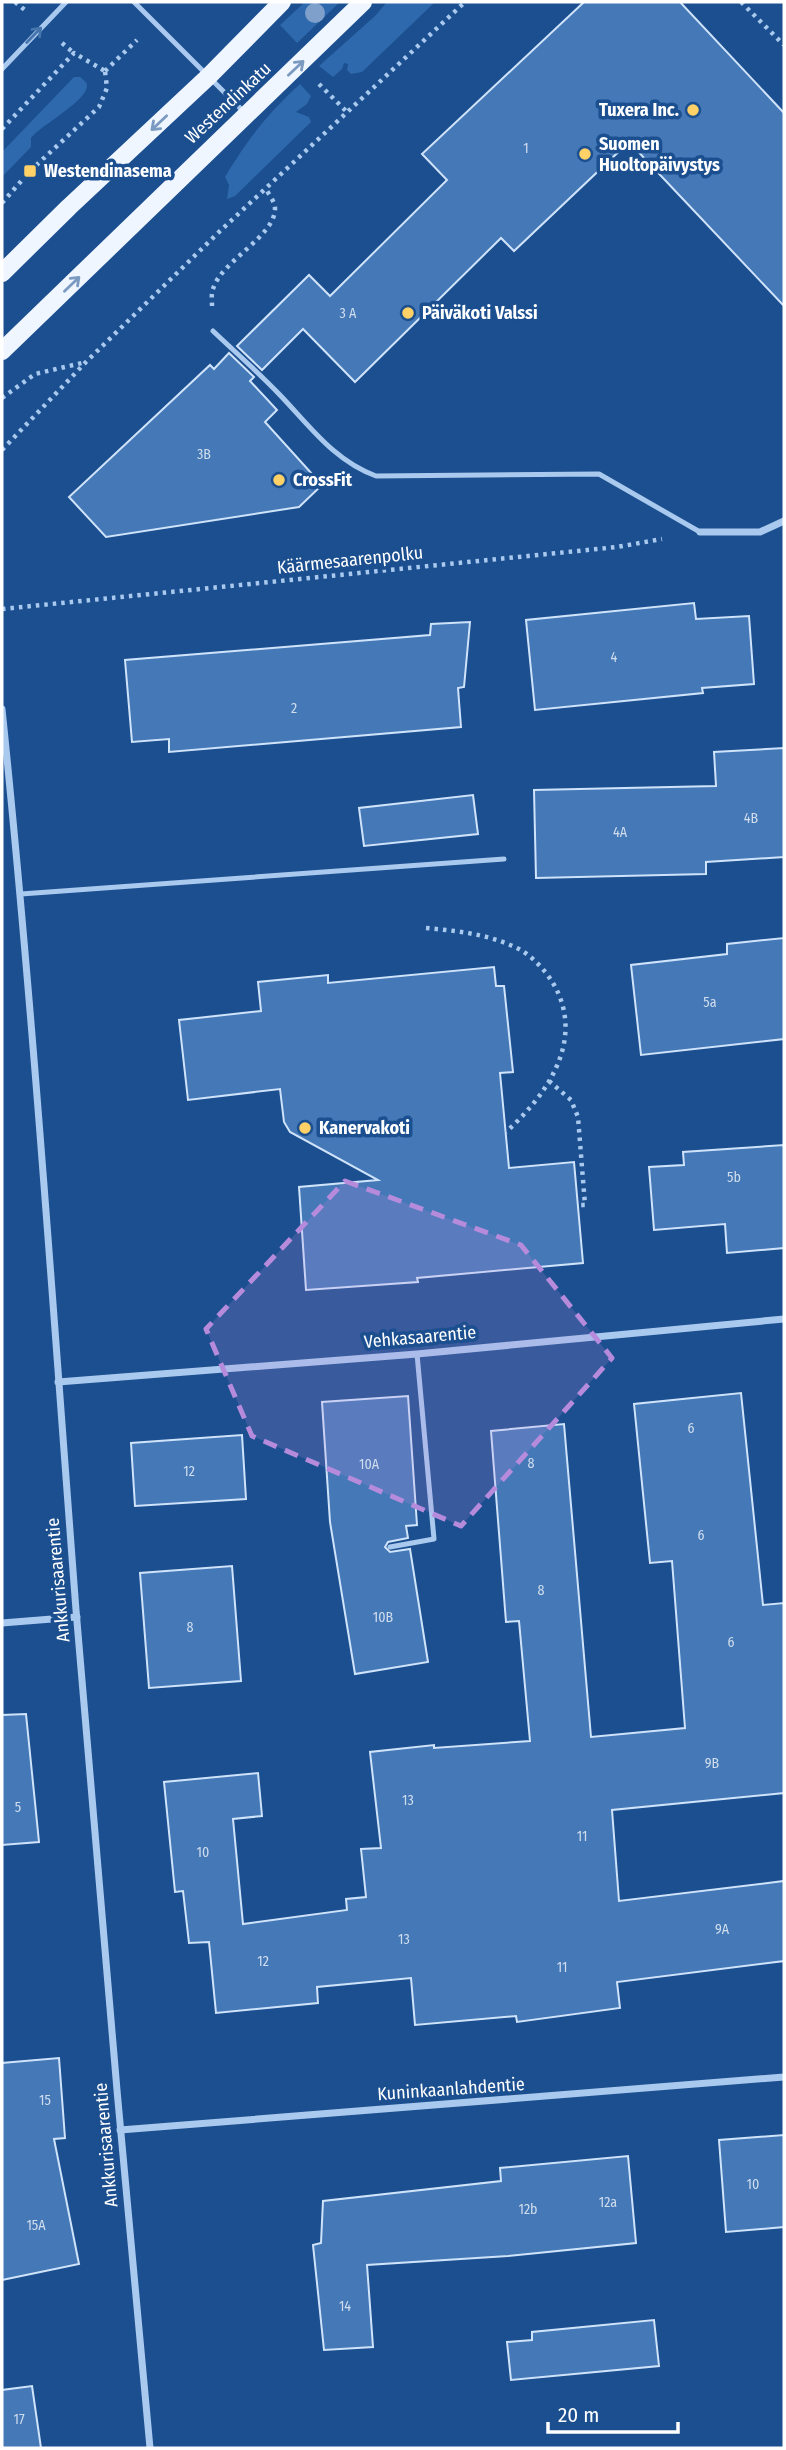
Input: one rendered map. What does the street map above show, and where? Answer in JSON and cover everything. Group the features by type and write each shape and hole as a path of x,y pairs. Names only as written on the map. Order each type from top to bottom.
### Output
{"main road":[{"name":"Westendinkatu","path":"2,274 69,207 209,76 282,2"},
{"name":"Westendinkatu","path":"2,351 363,2"}],"street":[{"path":"700,532 760,532 784,522"},
{"name":"Ankkurisaarentie","path":"2,709 21,894 77,1617 150,2448"},
{"name":"Vehkasaarentie","path":"58,1382 417,1354 784,1318"},
{"path":"2,1623 77,1617"},
{"name":"Kuninkaanlahdentie","path":"120,2130 784,2077"}],"lane":[{"path":"2,69 66,2"},
{"path":"134,2 246,114"},
{"path":"213,331 277,391 335,454 360,470 376,476 599,474 700,532"},
{"path":"21,894 504,859"},
{"path":"390,1546 434,1539 417,1354"}],"path":[{"path":"2,450 86,362 465,2"},
{"path":"741,2 784,45"},
{"path":"2,129 74,53 105,71 107,89 99,107 30,171 2,203"},
{"path":"213,331 213,289 224,271 274,219 275,205 266,189"},
{"path":"2,398 35,374 86,362"},
{"name":"Käärmesaarenpolku","path":"2,609 617,547 700,532"},
{"path":"426,928 477,933 521,950 546,972 559,994 566,1024 562,1056 549,1081 524,1115 506,1132"},
{"path":"549,1081 571,1100 578,1117 585,1205 578,1205"}],"highlighted area":[{"path":"345,1181 521,1245 612,1358 461,1526 252,1436 206,1329"}],"shaded area":[{"path":"305,2 340,2 297,43 280,25"},
{"path":"387,2 435,2 362,72 351,74 347,70 348,64 344,63 342,69 333,77 319,66 375,16"},
{"path":"74,77 80,77 85,82 86,91 73,105 31,138 31,147 2,177 2,152"},
{"path":"300,84 311,96 307,104 296,112 309,117 311,122 235,196 227,199 229,185 225,177 233,163 268,117"}],"building":[{"path":"584,2 680,2 784,113 784,306 629,142 514,251 501,238 355,382 303,329 262,370 237,346 309,275 330,296 447,180 422,154"},
{"path":"229,353 254,377 250,381 277,410 265,422 322,485 299,507 106,537 69,497 210,365 214,369"},
{"path":"694,603 696,619 749,616 754,684 702,688 703,693 535,710 526,620"},
{"path":"470,622 464,687 458,688 461,727 169,752 169,739 132,742 125,660 430,635 431,624"},
{"path":"784,748 784,857 706,862 706,874 536,878 534,790 716,786 714,752"},
{"path":"473,795 478,834 364,846 359,808"},
{"path":"784,938 784,1039 641,1055 631,965 727,954 727,944"},
{"name":"Kanervakoti","path":"494,967 496,986 504,986 513,1072 500,1073 509,1168 574,1162 583,1263 417,1278 418,1282 306,1290 299,1187 378,1180 290,1132 284,1122 280,1089 188,1100 179,1020 261,1011 258,982 328,975 328,983"},
{"path":"784,1145 784,1248 727,1253 725,1224 654,1230 649,1167 684,1165 683,1152"},
{"path":"741,1393 763,1605 784,1603 784,1793 612,1810 619,1901 784,1881 784,1961 617,1982 620,2008 517,2022 516,2016 415,2025 411,1978 317,1987 318,2003 216,2013 209,1942 189,1943 183,1891 175,1892 164,1782 258,1773 262,1816 233,1819 243,1924 347,1910 346,1899 366,1897 361,1849 381,1848 370,1752 434,1745 434,1748 530,1741 519,1621 506,1622 491,1431 564,1424 591,1737 685,1728 672,1561 650,1563 634,1404"},
{"path":"408,1396 417,1525 406,1526 408,1538 388,1542 385,1547 390,1552 410,1549 428,1662 355,1674 330,1522 322,1402"},
{"path":"242,1435 246,1499 135,1506 131,1443"},
{"path":"232,1566 241,1681 149,1688 140,1573"},
{"path":"26,1714 39,1842 2,1845 2,1715"},
{"path":"59,2058 65,2138 54,2139 79,2264 2,2280 2,2063"},
{"path":"784,2135 784,2227 726,2232 719,2140"},
{"path":"628,2156 636,2243 508,2256 367,2265 373,2347 324,2350 313,2245 321,2243 323,2201 501,2181 500,2168"},
{"path":"654,2320 659,2366 511,2380 507,2342 532,2340 532,2332"},
{"path":"32,2386 41,2448 2,2448 2,2390"}],"place":[{"name":"Tuxera Inc.","path":"693,110"},
{"name":"Suomen Huoltopäivystys","path":"585,154"},
{"name":"Westendinasema","path":"30,171"},
{"name":"Päiväkoti Valssi","path":"408,313"},
{"name":"CrossFit","path":"279,480"},
{"name":"Kanervakoti","path":"305,1128"}]}
